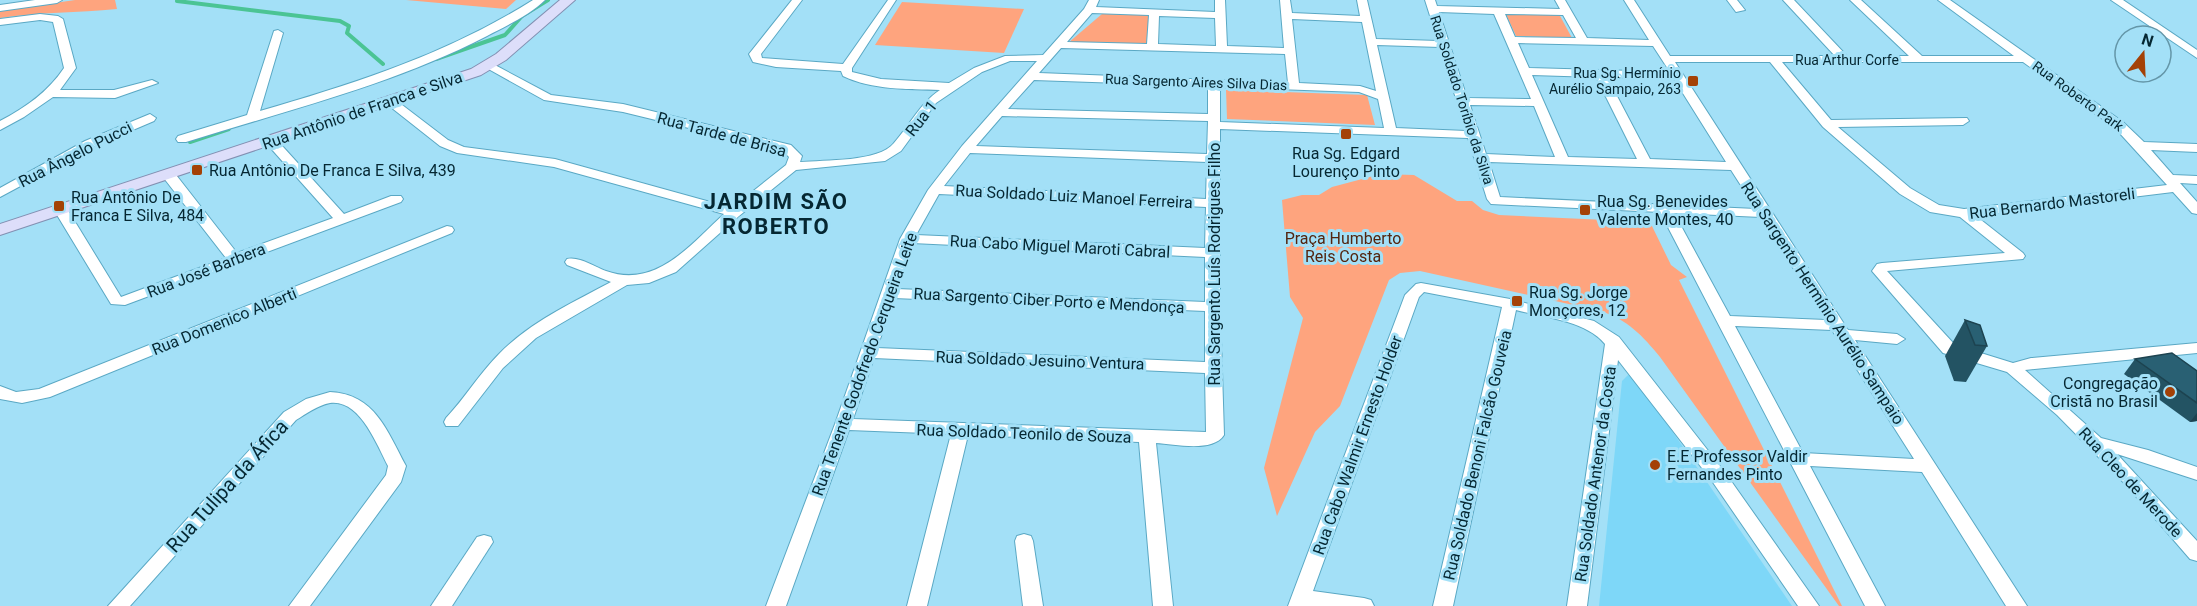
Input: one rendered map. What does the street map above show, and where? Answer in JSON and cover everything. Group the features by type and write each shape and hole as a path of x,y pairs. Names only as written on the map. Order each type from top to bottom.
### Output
{"main road":[{"name":"Rua Antônio de Franca e Silva","path":"0,230 489,66 568,0"}],"street":[{"path":"0,8 57,0"},
{"path":"182,139 335,92 448,52 499,27 540,0"},
{"path":"797,0 761,44 755,54 757,60 776,64 846,68"},
{"path":"1220,0 1222,49"},
{"path":"1285,0 1294,86"},
{"path":"1362,0 1391,132"},
{"path":"1560,0 1584,42"},
{"name":"Rua Sargento Hermínio Aurélio Sampaio","path":"1629,0 2017,606"},
{"path":"1732,0 1740,10"},
{"path":"1788,0 1845,60"},
{"path":"1855,0 1920,60"},
{"name":"Rua Roberto Park","path":"1942,0 2119,125 2141,146 2197,210"},
{"path":"2116,0 2197,56"},
{"path":"892,1 846,68 846,74 854,79 950,87"},
{"path":"1431,4 1498,10 1566,12"},
{"name":"Rua Soldado Toríbio da Silva","path":"1431,4 1494,199 1510,204 1666,210"},
{"path":"1092,5 1154,13 1221,15"},
{"name":"Rua Tenente Godofredo Cerqueira Leite","path":"776,606 843,424 886,293 907,239 935,190 966,149 1092,5"},
{"path":"1498,10 1563,160"},
{"path":"1152,47 1154,13"},
{"path":"1287,16 1366,19"},
{"path":"0,22 40,17 58,19 70,68 50,93 33,107 1,125"},
{"path":"253,116 278,33"},
{"path":"1512,40 1656,43"},
{"path":"1371,42 1445,44"},
{"path":"1059,45 1291,51"},
{"name":"Rua 1","path":"792,167 859,162 890,154 932,100 950,87 1000,60 1020,57 1047,58"},
{"name":"Rua Arthur Corfe","path":"1667,59 2027,59"},
{"name":"Rua Bernardo Mastoreli","path":"1774,60 1827,124 1920,202 1935,209 1964,213 2197,180"},
{"name":"Rua Tarde de Brisa","path":"489,66 548,98 623,108 788,148 796,156 792,167 734,213 671,269 649,279 621,282 572,262"},
{"path":"1526,71 1677,76"},
{"path":"1600,74 1645,162"},
{"name":"Rua Sargento Aires Silva Dias","path":"1031,76 1360,89 1383,97"},
{"path":"50,93 115,94 152,83"},
{"name":"Rua Sargento Luís Rodrigues Filho","path":"1206,439 1211,438 1216,431 1212,308 1214,83"},
{"name":"Rua Sargento Aires Silva Dias","path":"1360,89 1380,83"},
{"path":"1463,100 1538,103"},
{"path":"389,101 444,143 460,150 555,163 734,213"},
{"path":"999,112 1474,135"},
{"name":"Rua Ângelo Pucci","path":"0,193 89,144 150,118"},
{"path":"1827,124 1963,121"},
{"path":"271,141 341,219"},
{"path":"2141,146 2197,148"},
{"path":"966,149 1213,158"},
{"path":"1481,158 1735,166"},
{"path":"168,174 235,260"},
{"name":"Rua Soldado Luiz Manoel Ferreira","path":"935,190 1213,202"},
{"name":"Rua José Barbera","path":"61,210 116,301 126,301 396,199"},
{"path":"1765,213 1666,210 1875,606"},
{"path":"1964,213 2018,256 1879,268 1899,294 1949,349 2013,368 2031,363 2197,348"},
{"name":"Rua Domenico Alberti","path":"0,392 6,397 19,399 44,393 447,230"},
{"name":"Rua Cabo Miguel Maroti Cabral","path":"907,239 1213,253"},
{"path":"452,422 506,355 547,324 621,282"},
{"name":"Rua Cabo Walmir Ernesto Holder","path":"1300,602 1416,289 1421,287 1510,304"},
{"name":"Rua Sargento Ciber Porto e Mendonça","path":"886,293 1212,308"},
{"path":"1510,304 1589,324 1613,341 1718,476 1809,606"},
{"name":"Rua Soldado Benoni Falcão Gouveia","path":"1443,606 1510,304"},
{"path":"1725,321 1841,330 1897,339"},
{"name":"Rua Soldado Antenor da Costa","path":"1577,606 1613,341"},
{"path":"2163,350 2180,362"},
{"name":"Rua Soldado Jesuino Ventura","path":"866,353 1214,368"},
{"name":"Rua Cleo de Merode","path":"2013,368 2037,387 2093,441 2197,554"},
{"name":"Rua Tulipa da Áfica","path":"118,606 290,416 316,401 331,398 355,401 366,411 398,465 395,477 298,606"},
{"name":"Rua Soldado Teonilo de Souza","path":"843,424 960,431 1206,439"},
{"path":"917,606 960,431"},
{"path":"1147,438 1163,606"},
{"path":"2093,441 2152,457 2197,474"},
{"path":"1798,459 1928,466"},
{"path":"441,606 484,542"},
{"path":"1024,542 1033,606"},
{"path":"1300,602 1364,606"}],"shaded area":[{"name":"E.E Professor Valdir Fernandes Pinto","path":"1628,375 1635,377 1792,606 1599,606 1622,381"}],"green space":[{"path":"75,0 115,0 117,9 0,18 0,11"},
{"path":"406,0 516,0 506,9"},
{"path":"902,2 1024,9 1004,53 875,45"},
{"path":"1505,12 1559,14 1572,38 1516,36"},
{"path":"1102,14 1149,15 1146,46 1068,43"},
{"path":"1226,90 1367,95 1375,125 1227,119"},
{"name":"Praça Humberto Reis Costa","path":"1381,174 1414,175 1457,201 1472,201 1483,210 1499,215 1650,222 1671,265 1687,277 1679,280 1842,606 1839,606 1660,357 1634,329 1610,314 1600,311 1420,271 1400,273 1389,280 1340,406 1315,432 1277,516 1264,468 1303,318 1290,297 1282,200 1302,195 1319,195 1332,187"}],"building":[{"path":"1965,320 1980,325 1987,346 1975,345"},
{"path":"2172,353 2197,371 2197,403 2135,359"}],"waterway":[{"path":"436,59 505,35 522,16 548,0"},
{"path":"177,1 340,21 349,26 347,33 383,64"},
{"path":"190,142 229,129"}],"place":[{"name":"Rua Sg. Hermínio Aurélio Sampaio, 263","path":"1693,81"},
{"name":"Rua Sg. Edgard Lourenço Pinto","path":"1346,134"},
{"name":"Rua Antônio De Franca E Silva, 439","path":"197,170"},
{"name":"Rua Antônio De Franca E Silva, 484","path":"59,206"},
{"name":"Rua Sg. Benevides Valente Montes, 40","path":"1585,210"},
{"name":"Rua Sg. Jorge Monçores, 12","path":"1517,301"},
{"name":"Congregação Cristã no Brasil","path":"2170,392"},
{"name":"E.E Professor Valdir Fernandes Pinto","path":"1655,465"}],"district":[{"name":"JARDIM SÃO ROBERTO","path":"776,214"}]}
